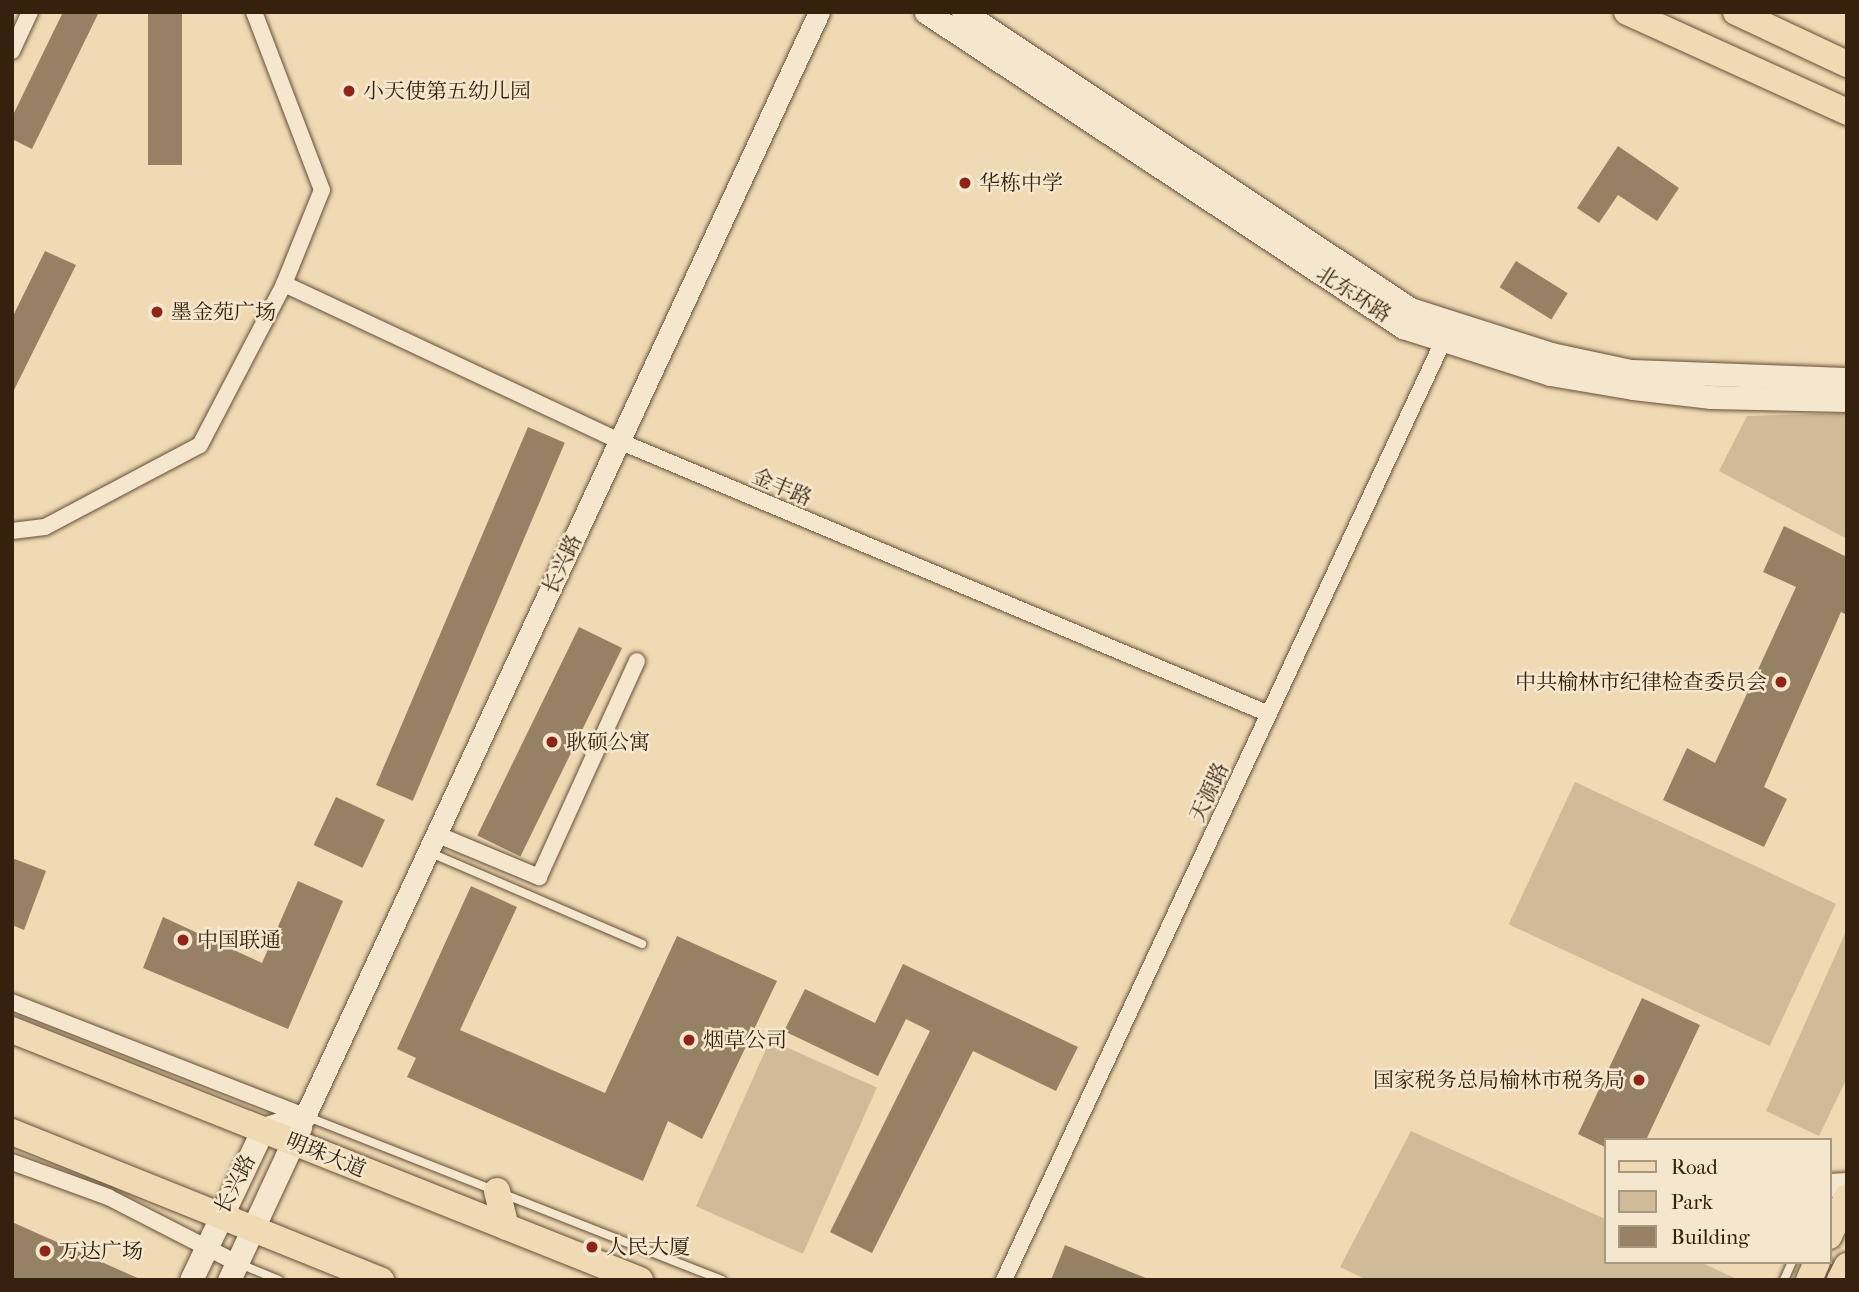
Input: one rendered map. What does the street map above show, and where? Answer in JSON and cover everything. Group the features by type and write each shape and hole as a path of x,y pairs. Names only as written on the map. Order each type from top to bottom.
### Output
{"main road":[{"name":"北东环路","path":"926,12 1403,327 1448,332 1630,371 1847,379"},
{"name":"北东环路","path":"963,12 1448,332 1550,374 1633,388 1711,397 1847,400"},
{"path":"1627,12 1847,112"},
{"path":"1736,12 1847,64"},
{"name":"明珠大道","path":"12,1030 640,1280"},
{"name":"长兴路","path":"191,1280 220,1213 263,1129 305,1116"},
{"name":"长兴路","path":"233,1271 305,1116"},
{"path":"12,1132 220,1213 381,1280"},
{"path":"497,1191 506,1227"},
{"path":"1831,1232 1847,1197"},
{"path":"1809,1280 1816,1264"},
{"path":"1840,1280 1847,1266"}],"street":[{"path":"12,51 30,12"},
{"path":"12,531 45,527 200,445 284,284 322,190 254,12"},
{"name":"长兴路","path":"305,1116 820,12"},
{"name":"金丰路","path":"284,284 619,441 1269,714"},
{"name":"天源路","path":"1004,1280 1448,332"},
{"path":"432,843 533,868 539,877 637,661"},
{"path":"12,1002 305,1116"},
{"path":"12,1162 108,1197 206,1247 233,1271"}],"lane":[{"path":"432,843 642,944"},
{"path":"305,1116 722,1280"},
{"path":"1784,1280 1792,1264"},
{"path":"233,1271 279,1280"}],"green space":[{"path":"1847,413 1847,539 1719,471 1747,416"},
{"path":"1575,782 1836,904 1770,1046 1509,924"},
{"path":"1847,929 1847,1078 1819,1136 1766,1111"},
{"path":"770,1040 877,1088 803,1254 696,1206"},
{"path":"1411,1131 1604,1219 1604,1264 1704,1264 1739,1280 1367,1280 1340,1267"}],"building":[{"path":"63,12 99,12 32,149 12,139 12,117"},
{"path":"148,12 182,12 182,165 148,165"},
{"path":"1618,146 1679,188 1657,221 1618,195 1599,223 1577,208"},
{"path":"45,251 76,265 12,394 12,318"},
{"path":"1516,261 1568,293 1551,320 1500,287"},
{"path":"528,427 565,443 413,801 376,785"},
{"name":"中共榆林市纪律检查委员会","path":"1784,526 1847,557 1847,615 1841,612 1764,787 1787,799 1764,847 1663,800 1687,748 1715,763 1796,587 1763,572"},
{"name":"耿硕公寓","path":"579,627 622,648 520,857 477,836"},
{"path":"336,797 385,820 363,868 314,845"},
{"path":"12,858 46,871 24,930 12,925"},
{"name":"中国联通","path":"298,881 343,901 288,1029 143,968 163,917 262,963"},
{"name":"烟草公司","path":"471,886 517,907 460,1030 605,1093 677,936 777,981 702,1139 668,1121 643,1181 407,1077 416,1058 397,1049"},
{"path":"903,964 1078,1047 1056,1091 973,1051 872,1253 830,1232 930,1031 906,1019 878,1076 784,1031 805,989 875,1023"},
{"name":"国家税务总局榆林市税务局","path":"1642,998 1700,1025 1647,1138 1604,1138 1604,1147 1578,1134"},
{"name":"万达广场","path":"12,1222 142,1280 12,1280"},
{"path":"1065,1245 1148,1279 1148,1280 1051,1280"}],"place":[{"name":"小天使第五幼儿园","path":"349,91"},
{"name":"华栋中学","path":"965,183"},
{"name":"墨金苑广场","path":"157,312"},
{"name":"中共榆林市纪律检查委员会","path":"1781,682"},
{"name":"耿硕公寓","path":"552,742"},
{"name":"中国联通","path":"183,940"},
{"name":"烟草公司","path":"689,1040"},
{"name":"国家税务总局榆林市税务局","path":"1639,1080"},
{"name":"人民大厦","path":"592,1247"},
{"name":"万达广场","path":"45,1251"}]}
